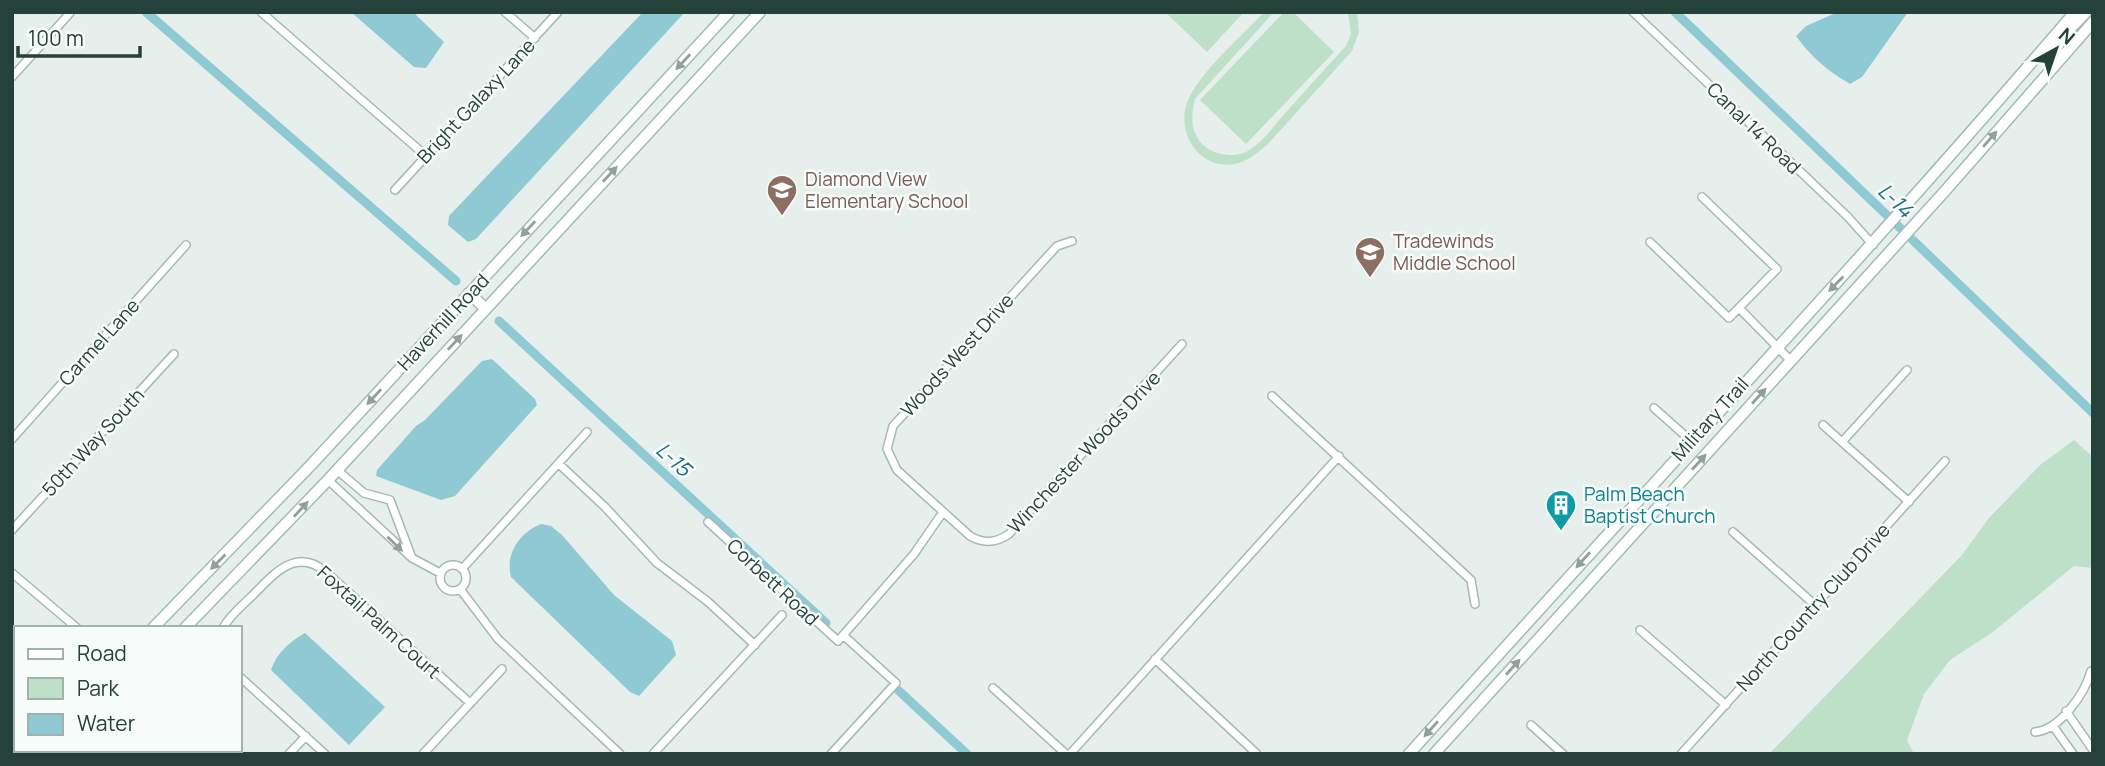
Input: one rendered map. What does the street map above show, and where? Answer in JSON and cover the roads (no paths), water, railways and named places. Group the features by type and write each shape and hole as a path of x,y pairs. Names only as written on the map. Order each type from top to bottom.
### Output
{"main road":[{"name":"Haverhill Road","path":"155,626 303,474 729,12"},
{"name":"Haverhill Road","path":"187,626 328,480 760,12"},
{"name":"Military Trail","path":"1409,754 1690,440 1883,234 2075,12"},
{"path":"2058,61 2055,55 2057,46 2086,12"},
{"name":"Military Trail","path":"1434,754 1945,191 2093,22"},
{"path":"2032,62 2033,90"},
{"path":"469,293 486,309"}],"street":[{"path":"261,12 426,156"},
{"path":"505,12 535,38"},
{"name":"Bright Galaxy Lane","path":"395,190 558,12"},
{"name":"Canal 14 Road","path":"1633,12 1848,217 1873,245"},
{"path":"12,77 70,13"},
{"path":"1650,242 1729,318 1740,309 1777,269 1702,197"},
{"name":"Woods West Drive","path":"943,512 893,465 887,449 890,431 1057,246 1072,241"},
{"name":"Carmel Lane","path":"12,439 187,245"},
{"path":"1740,309 1791,361"},
{"name":"Winchester Woods Drive","path":"943,512 976,539 993,541 1010,534 1182,344"},
{"name":"50th Way South","path":"12,530 174,354"},
{"path":"1842,442 1907,370"},
{"path":"1272,396 1471,580 1475,604"},
{"path":"1654,408 1690,440"},
{"path":"1823,425 1909,502"},
{"path":"462,569 587,432"},
{"path":"993,688 1068,754 1339,456"},
{"name":"North Country Club Drive","path":"1681,754 1945,461"},
{"path":"559,464 605,507 657,563 706,601 755,645"},
{"path":"337,470 364,493 390,500 412,558"},
{"path":"328,480 412,558 440,573 443,587 451,591 460,589 466,579 462,569 450,565 440,573"},
{"path":"840,638 914,554 943,512"},
{"name":"Corbett Road","path":"708,522 840,638 896,683 831,754"},
{"path":"1733,531 1815,605"},
{"name":"Foxtail Palm Court","path":"225,626 281,567 308,561 326,572 470,703"},
{"path":"12,573 75,626"},
{"path":"460,589 498,639 620,754"},
{"path":"653,754 782,615"},
{"path":"1640,630 1726,705"},
{"path":"1155,659 1257,754"},
{"path":"424,754 502,669"},
{"path":"2035,732 2053,726 2087,683 2091,671"},
{"path":"242,679 325,754"},
{"path":"2066,711 2093,750"},
{"path":"1531,725 1563,754"},
{"path":"2053,726 2073,754"},
{"path":"289,754 306,736"}],"water":[{"path":"351,12 413,12 444,42 426,68 414,67"},
{"path":"643,12 685,12 476,239 468,242 448,225 449,216"},
{"path":"1838,12 1908,12 1862,77 1850,84 1820,63 1796,36 1806,26"},
{"path":"492,359 535,399 537,405 455,496 441,500 376,476 377,470 416,426 482,361"},
{"path":"541,524 551,526 562,535 614,595 672,641 676,655 639,696 630,692 511,577 512,552 526,533"},
{"path":"305,633 385,707 349,745 271,670 284,649"}],"waterway":[{"name":"L-15","path":"146,12 456,281"},
{"name":"L-14","path":"1675,12 2093,413"},
{"name":"L-15","path":"499,321 826,623"},
{"name":"L-15","path":"899,691 967,754"}],"place":[{"name":"Diamond View Elementary School","path":"782,217"},
{"name":"Tradewinds Middle School","path":"1370,279"},
{"name":"Palm Beach Baptist Church","path":"1561,532"}]}
